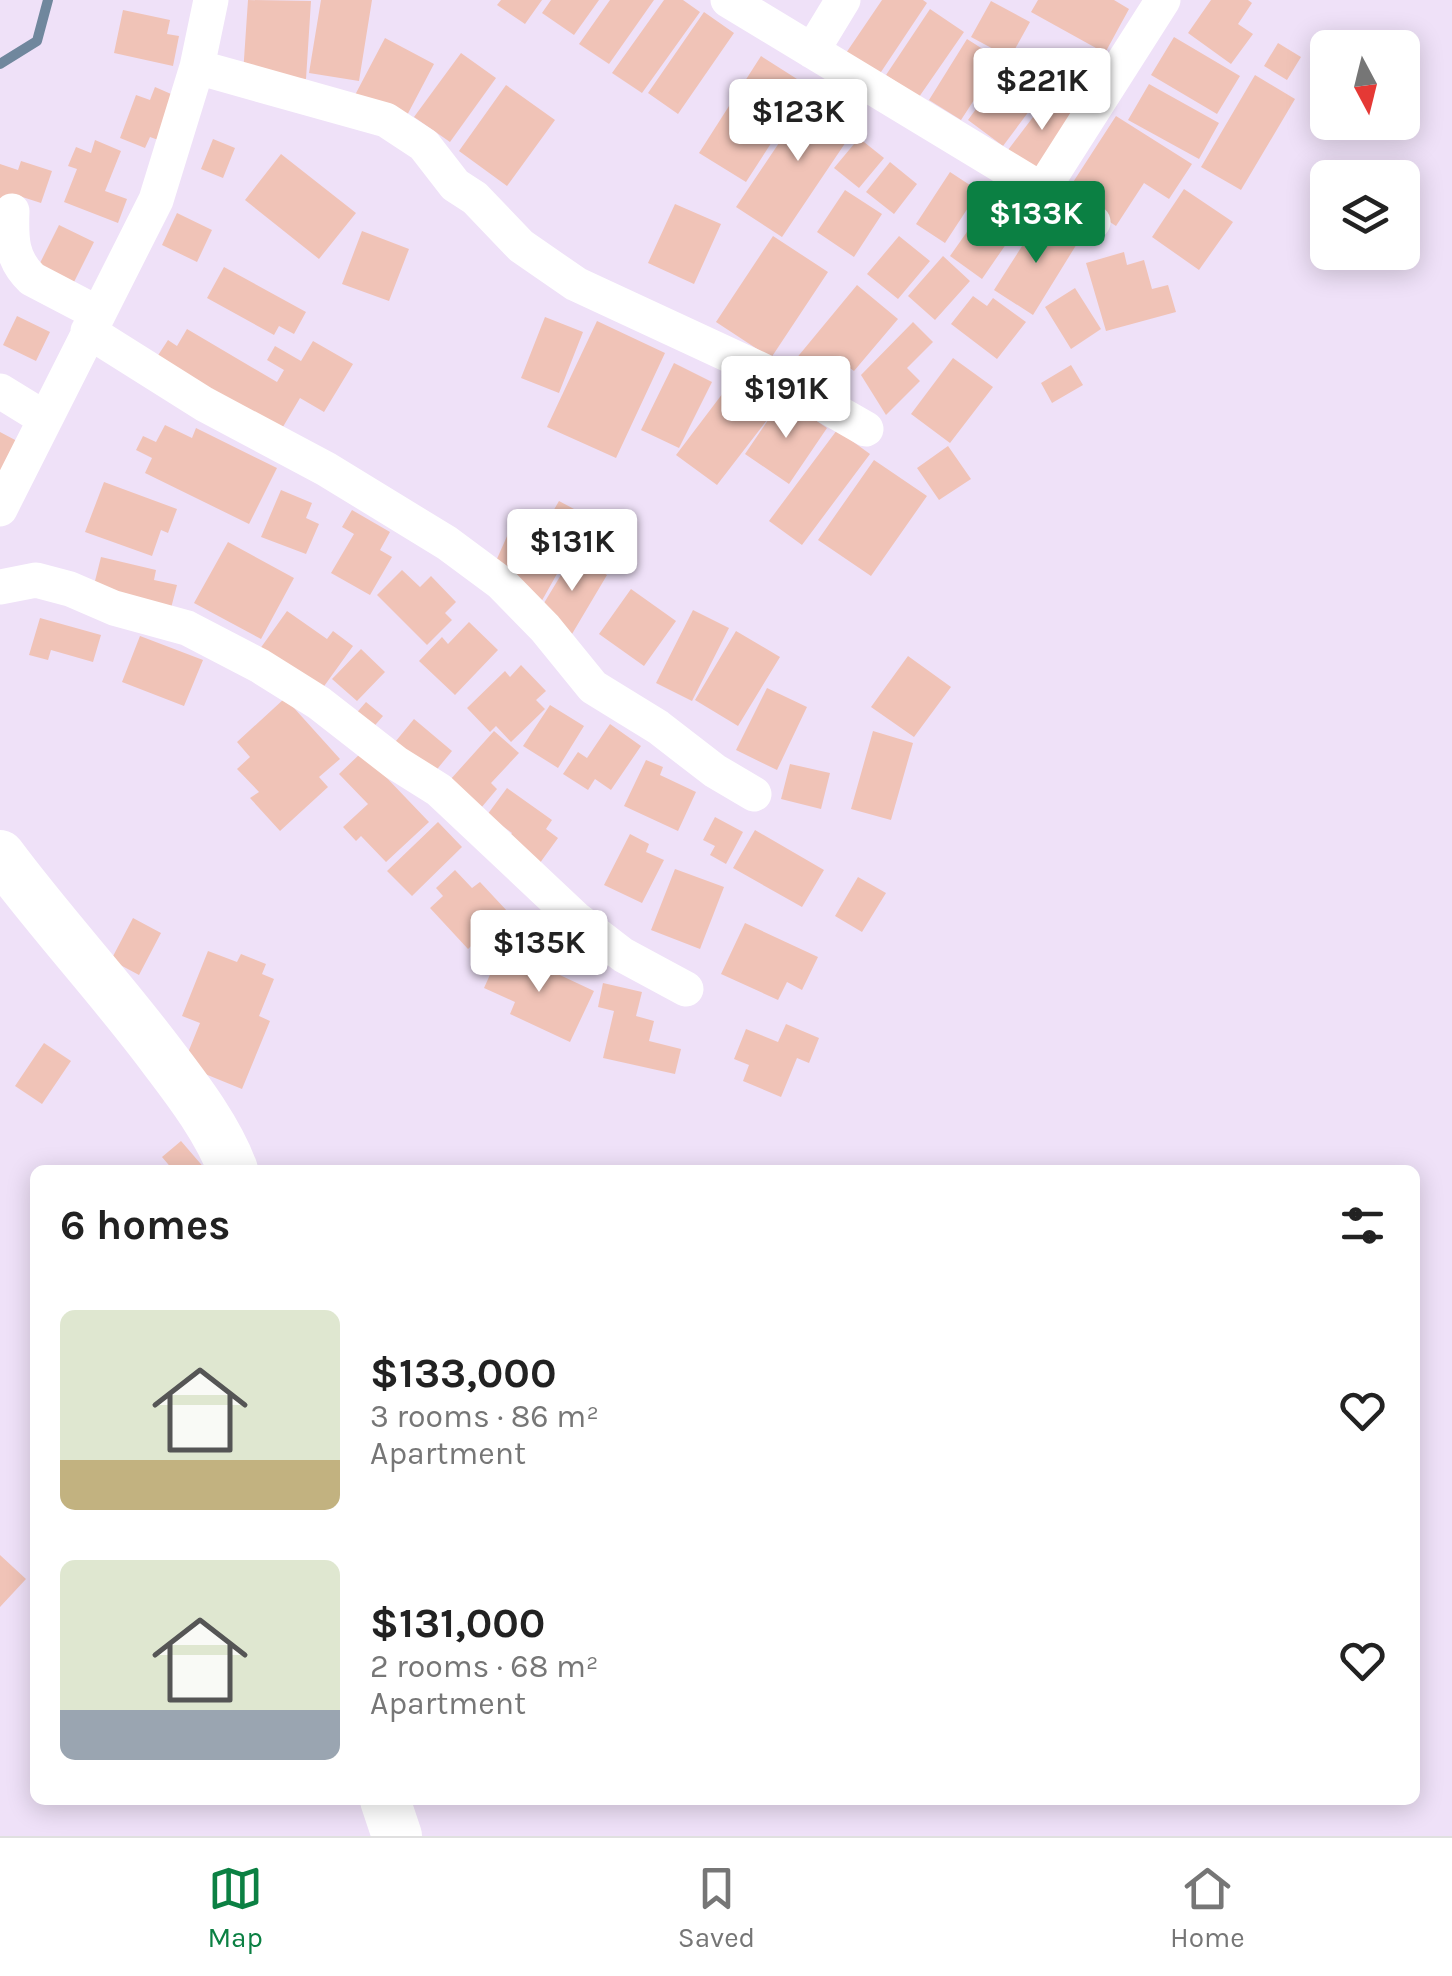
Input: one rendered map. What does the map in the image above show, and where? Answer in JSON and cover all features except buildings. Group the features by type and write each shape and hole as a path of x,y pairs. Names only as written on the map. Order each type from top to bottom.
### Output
{"street":[{"path":"0,510 156,200 197,67 212,0"},
{"path":"728,0 1093,222"},
{"path":"812,51 843,0"},
{"path":"1042,190 1164,0"},
{"path":"197,67 386,120 424,145 455,185 475,198 521,246 576,284 772,375 866,429"},
{"path":"12,211 12,250 32,279 204,404 326,469 447,543 500,583 546,628 593,686 754,794"},
{"path":"0,391 44,418"},
{"path":"0,586 36,580 70,589 114,608 187,628 260,666 319,703 396,764 439,790 575,918 611,946 686,989"},
{"path":"0,855 180,1080 225,1148 231,1165"},
{"path":"387,1805 397,1836"}],"waterway":[{"path":"0,64 37,41 48,0"}]}
